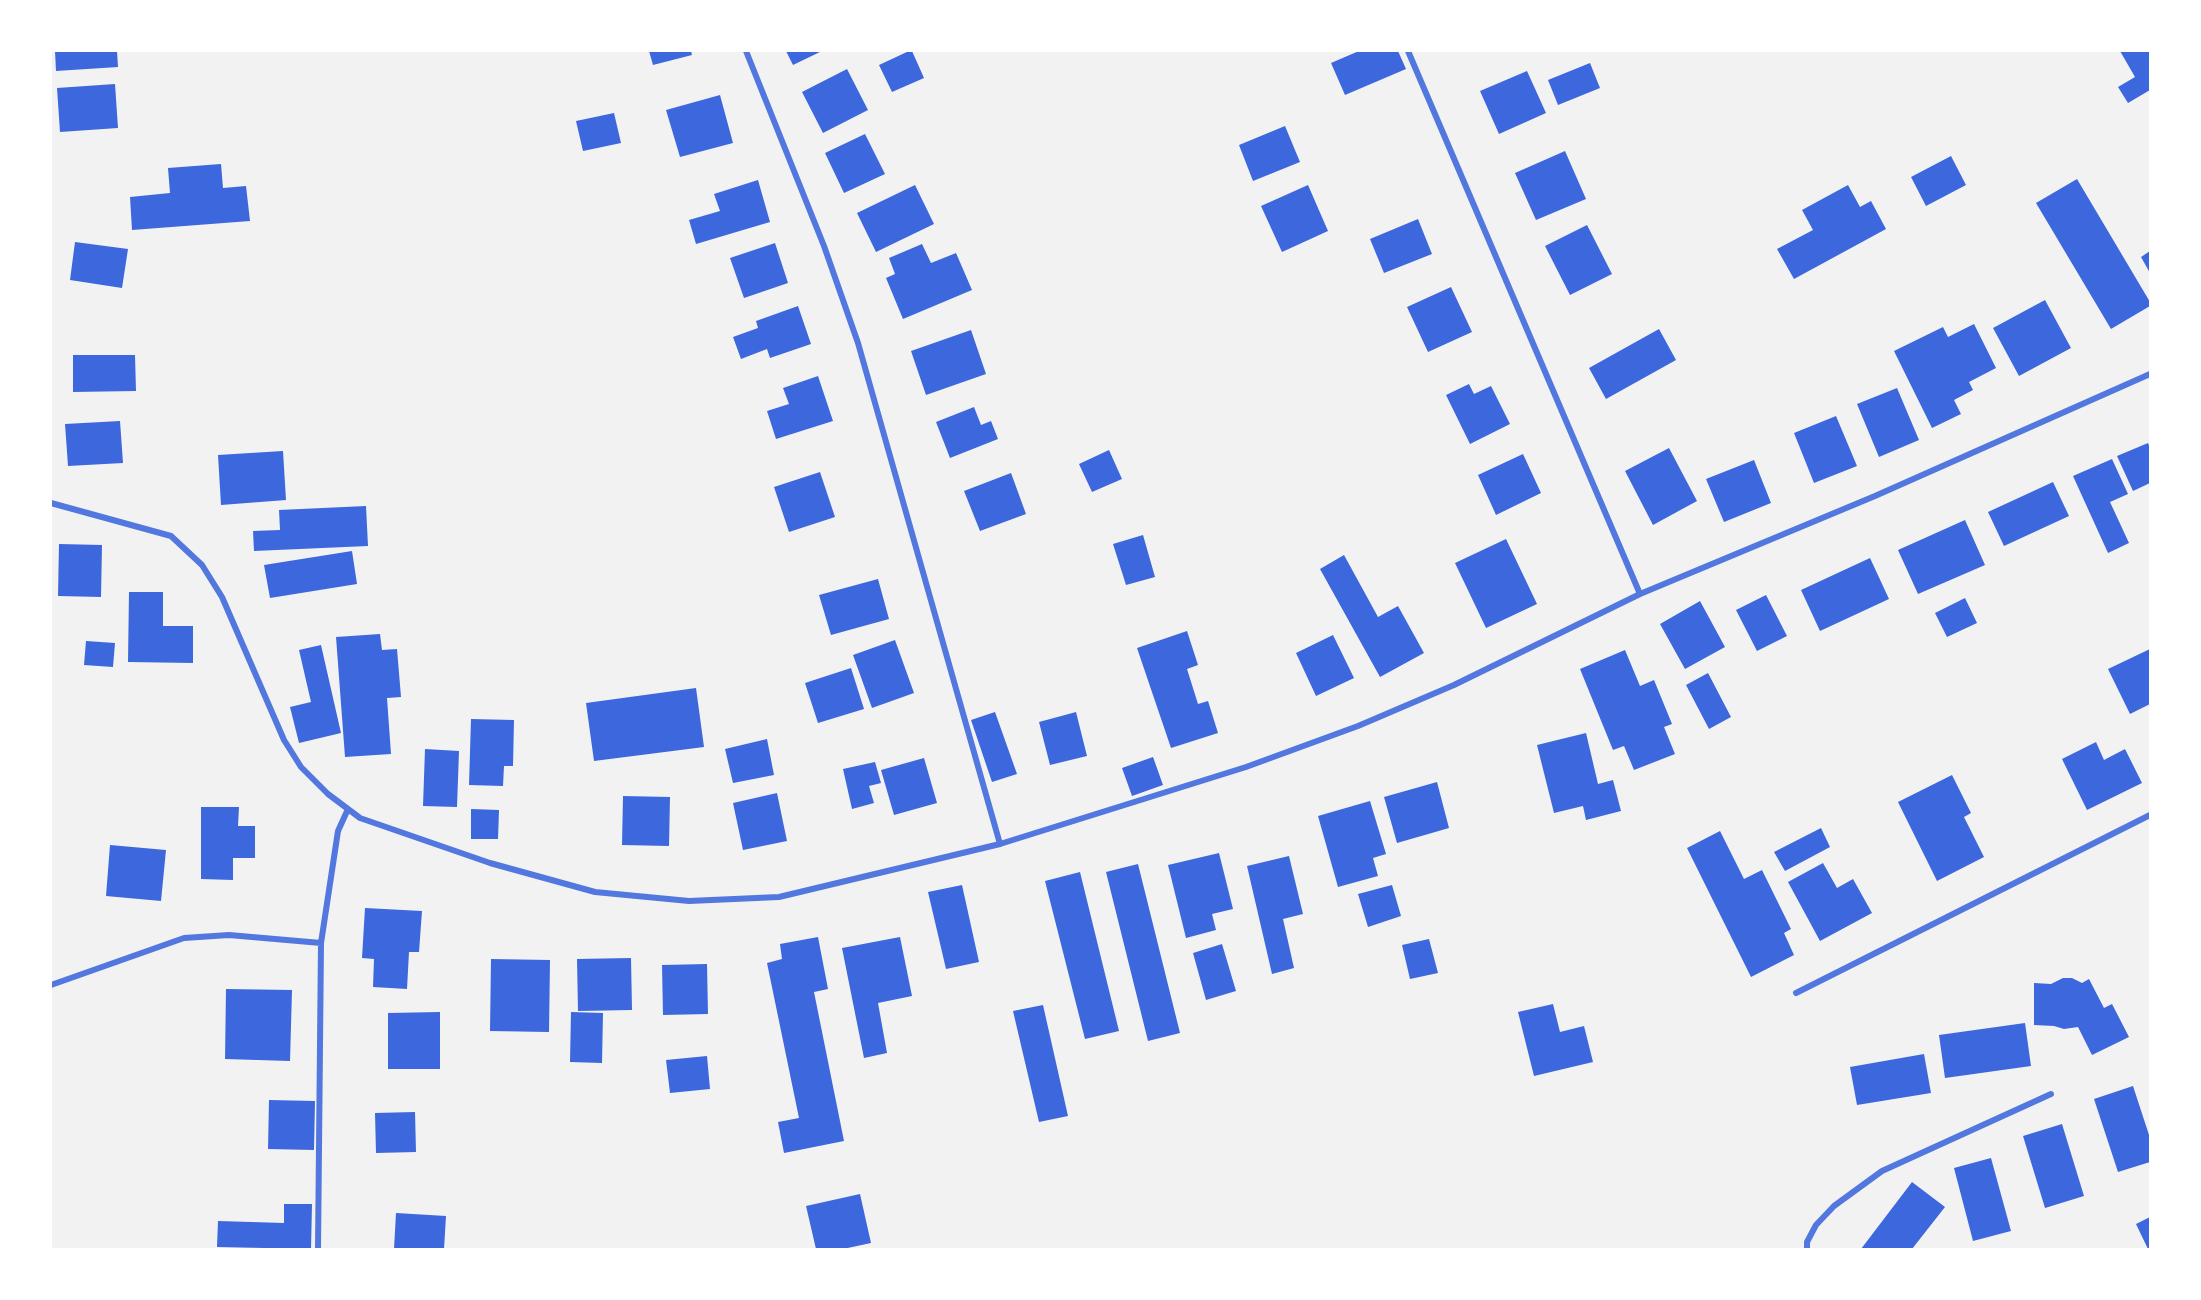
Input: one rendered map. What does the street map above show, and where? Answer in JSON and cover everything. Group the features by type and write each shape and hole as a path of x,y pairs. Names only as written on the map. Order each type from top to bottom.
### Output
{"street":[{"path":"746,51 824,246 858,343 1000,844"},
{"path":"1408,51 1640,594"},
{"path":"51,503 171,536 202,565 222,597 284,740 301,767 328,794 360,818 490,863 595,892 689,901 779,897 1000,844 1246,767 1359,726 1454,685 1640,594 1875,496 2150,374"},
{"path":"318,1249 321,943 338,831 348,809"},
{"path":"1796,993 2150,815"},
{"path":"51,985 184,938 229,935 321,943"},
{"path":"1807,1249 1816,1225 1834,1206 1882,1171 2051,1094"}],"building":[{"path":"55,51 117,51 118,67 56,71"},
{"path":"649,51 691,51 692,55 653,65"},
{"path":"786,51 822,51 793,65"},
{"path":"912,51 924,78 892,92 879,65"},
{"path":"1359,51 1398,51 1406,69 1345,95 1331,63"},
{"path":"2120,51 2150,51 2150,90 2128,103 2118,87 2135,77"},
{"path":"1590,63 1600,88 1558,105 1548,80"},
{"path":"847,69 868,110 823,133 802,92"},
{"path":"1527,71 1546,113 1499,134 1480,91"},
{"path":"115,84 118,128 60,132 57,88"},
{"path":"720,95 733,143 680,157 666,110"},
{"path":"614,113 621,143 583,151 576,121"},
{"path":"1285,126 1300,162 1253,181 1239,145"},
{"path":"865,134 885,174 844,193 825,153"},
{"path":"1565,151 1586,199 1536,220 1515,173"},
{"path":"1951,156 1966,185 1926,206 1911,177"},
{"path":"221,164 223,188 246,186 250,221 132,230 130,197 170,193 168,168"},
{"path":"2077,179 2150,302 2150,306 2111,329 2036,203"},
{"path":"758,180 770,222 696,244 689,220 720,211 714,194"},
{"path":"915,185 934,224 876,252 857,213"},
{"path":"1308,185 1328,231 1282,252 1261,206"},
{"path":"1848,185 1860,207 1871,201 1886,229 1794,279 1777,249 1813,230 1802,210"},
{"path":"1418,219 1432,254 1384,273 1370,239"},
{"path":"1587,225 1612,274 1570,295 1545,246"},
{"path":"75,242 128,249 122,288 70,280"},
{"path":"775,243 788,283 744,298 730,258"},
{"path":"922,244 931,263 956,253 972,290 903,319 886,278 895,274 889,258"},
{"path":"2150,251 2150,273 2141,257"},
{"path":"1451,287 1472,332 1428,352 1407,307"},
{"path":"2045,300 2071,348 2019,376 1993,328"},
{"path":"798,306 811,344 770,358 767,349 741,359 733,337 758,328 756,321"},
{"path":"1974,324 1996,368 1969,382 1973,390 1954,400 1961,414 1932,428 1894,351 1943,327 1948,337"},
{"path":"1659,329 1676,360 1606,399 1589,368"},
{"path":"971,330 986,374 926,395 911,351"},
{"path":"73,355 135,355 136,391 73,392"},
{"path":"818,376 833,421 776,439 767,411 789,404 783,388"},
{"path":"1469,384 1474,394 1491,386 1510,424 1470,444 1446,395"},
{"path":"1897,388 1919,440 1879,457 1857,404"},
{"path":"974,407 981,425 991,421 998,439 950,458 936,422"},
{"path":"1836,416 1857,466 1814,483 1794,433"},
{"path":"120,421 123,463 68,466 65,424"},
{"path":"2148,443 2150,483 2133,491 2117,456"},
{"path":"1669,448 1697,501 1653,525 1625,471"},
{"path":"1109,450 1122,479 1092,492 1079,464"},
{"path":"283,451 286,500 221,505 218,455"},
{"path":"1523,454 1541,493 1496,515 1478,475"},
{"path":"2112,459 2128,494 2110,502 2129,543 2108,553 2073,476"},
{"path":"1754,460 1771,503 1724,522 1706,479"},
{"path":"820,472 835,517 789,532 774,487"},
{"path":"1011,473 1026,514 980,531 964,491"},
{"path":"2053,482 2069,516 2004,546 1988,512"},
{"path":"366,506 368,546 254,551 253,531 280,530 279,510"},
{"path":"1965,520 1985,565 1918,594 1898,550"},
{"path":"1143,535 1155,577 1126,585 1113,544"},
{"path":"1506,539 1537,604 1486,628 1455,563"},
{"path":"59,544 102,545 101,597 58,596"},
{"path":"352,551 357,584 270,598 264,565"},
{"path":"1344,555 1378,617 1398,606 1424,653 1380,677 1320,569"},
{"path":"1870,558 1889,599 1820,631 1801,590"},
{"path":"878,579 889,619 831,635 819,595"},
{"path":"129,592 163,592 163,626 193,626 193,663 128,662"},
{"path":"1766,595 1787,636 1757,651 1736,610"},
{"path":"1965,598 1977,623 1947,637 1935,613"},
{"path":"1700,601 1725,647 1685,669 1660,624"},
{"path":"1187,631 1198,665 1187,669 1198,704 1208,701 1218,733 1171,748 1137,648"},
{"path":"380,634 382,650 397,649 401,697 387,698 391,754 345,757 336,637"},
{"path":"1333,635 1354,678 1316,696 1296,653"},
{"path":"895,640 914,693 872,708 853,655"},
{"path":"86,641 115,643 113,667 84,665"},
{"path":"321,645 341,733 299,743 290,707 311,702 299,650"},
{"path":"2150,649 2150,704 2130,714 2108,669"},
{"path":"1625,650 1640,686 1654,680 1672,724 1664,727 1675,754 1634,770 1624,746 1613,750 1580,669"},
{"path":"851,668 864,709 818,723 805,683"},
{"path":"1708,673 1731,717 1709,729 1686,685"},
{"path":"696,688 704,747 594,761 586,703"},
{"path":"995,712 1017,774 992,782 971,720"},
{"path":"1076,712 1087,756 1050,765 1039,722"},
{"path":"471,719 514,720 513,766 504,766 503,786 469,785"},
{"path":"1586,733 1598,784 1613,780 1621,811 1586,820 1583,806 1554,813 1537,745"},
{"path":"767,739 774,775 733,783 725,749"},
{"path":"2096,742 2104,760 2125,749 2142,783 2087,810 2062,759"},
{"path":"425,749 459,751 457,807 423,806"},
{"path":"1153,757 1163,785 1132,796 1122,768"},
{"path":"924,758 937,803 894,815 881,770"},
{"path":"875,762 881,783 869,786 874,803 852,809 843,769"},
{"path":"1952,775 1971,813 1964,817 1984,857 1937,881 1898,802"},
{"path":"1437,782 1449,828 1397,843 1384,797"},
{"path":"777,793 787,841 743,850 733,803"},
{"path":"623,796 670,797 669,846 622,845"},
{"path":"1370,801 1386,854 1373,858 1378,876 1338,887 1318,816"},
{"path":"201,807 239,807 238,826 255,826 255,858 233,858 233,880 201,879"},
{"path":"471,809 499,810 498,839 471,839"},
{"path":"1821,828 1830,847 1785,871 1774,852"},
{"path":"1720,831 1744,879 1762,870 1791,929 1784,933 1794,955 1751,977 1687,848"},
{"path":"110,845 166,850 161,901 106,896"},
{"path":"1219,853 1233,909 1212,914 1216,930 1186,938 1168,865"},
{"path":"1289,856 1303,914 1283,919 1294,968 1272,974 1247,866"},
{"path":"1823,863 1837,888 1853,879 1872,913 1820,941 1788,882"},
{"path":"1138,864 1180,1033 1148,1041 1106,872"},
{"path":"1080,872 1119,1031 1085,1039 1045,881"},
{"path":"962,885 979,962 946,969 928,892"},
{"path":"1392,885 1401,916 1368,927 1358,894"},
{"path":"365,908 422,911 419,952 409,952 407,989 373,987 374,959 362,958"},
{"path":"818,937 828,989 814,992 844,1141 784,1153 778,1122 799,1118 767,963 782,959 780,944"},
{"path":"900,937 912,996 878,1003 887,1053 864,1058 842,948"},
{"path":"1429,939 1438,973 1410,979 1402,945"},
{"path":"1222,944 1236,991 1206,1000 1193,953"},
{"path":"631,958 632,1010 578,1011 577,959"},
{"path":"491,959 550,960 549,1032 490,1031"},
{"path":"707,964 708,1014 663,1015 662,965"},
{"path":"2063,978 2072,978 2082,983 2089,979 2104,1008 2112,1004 2129,1037 2092,1055 2078,1027 2064,1029 2034,1025 2034,983 2051,984"},
{"path":"226,989 292,990 290,1061 225,1059"},
{"path":"1553,1004 1560,1032 1584,1026 1593,1062 1534,1076 1518,1012"},
{"path":"1043,1005 1068,1116 1039,1122 1013,1011"},
{"path":"440,1012 440,1069 388,1069 388,1013"},
{"path":"571,1012 603,1013 602,1063 570,1062"},
{"path":"2025,1023 2031,1066 1945,1078 1939,1035"},
{"path":"1924,1054 1931,1093 1857,1105 1850,1067"},
{"path":"707,1056 710,1089 670,1093 666,1060"},
{"path":"2133,1086 2150,1138 2150,1162 2118,1172 2094,1099"},
{"path":"269,1100 315,1101 314,1150 268,1149"},
{"path":"415,1112 416,1152 376,1153 375,1113"},
{"path":"2062,1124 2084,1196 2045,1208 2023,1136"},
{"path":"1991,1158 2011,1231 1973,1241 1954,1168"},
{"path":"1912,1182 1945,1207 1912,1249 1861,1249"},
{"path":"860,1194 871,1243 843,1249 816,1249 806,1206"},
{"path":"284,1204 312,1204 311,1249 217,1247 218,1221 284,1223"},
{"path":"396,1213 446,1216 444,1249 394,1249"},
{"path":"2150,1217 2150,1249 2148,1249 2136,1224"}]}
